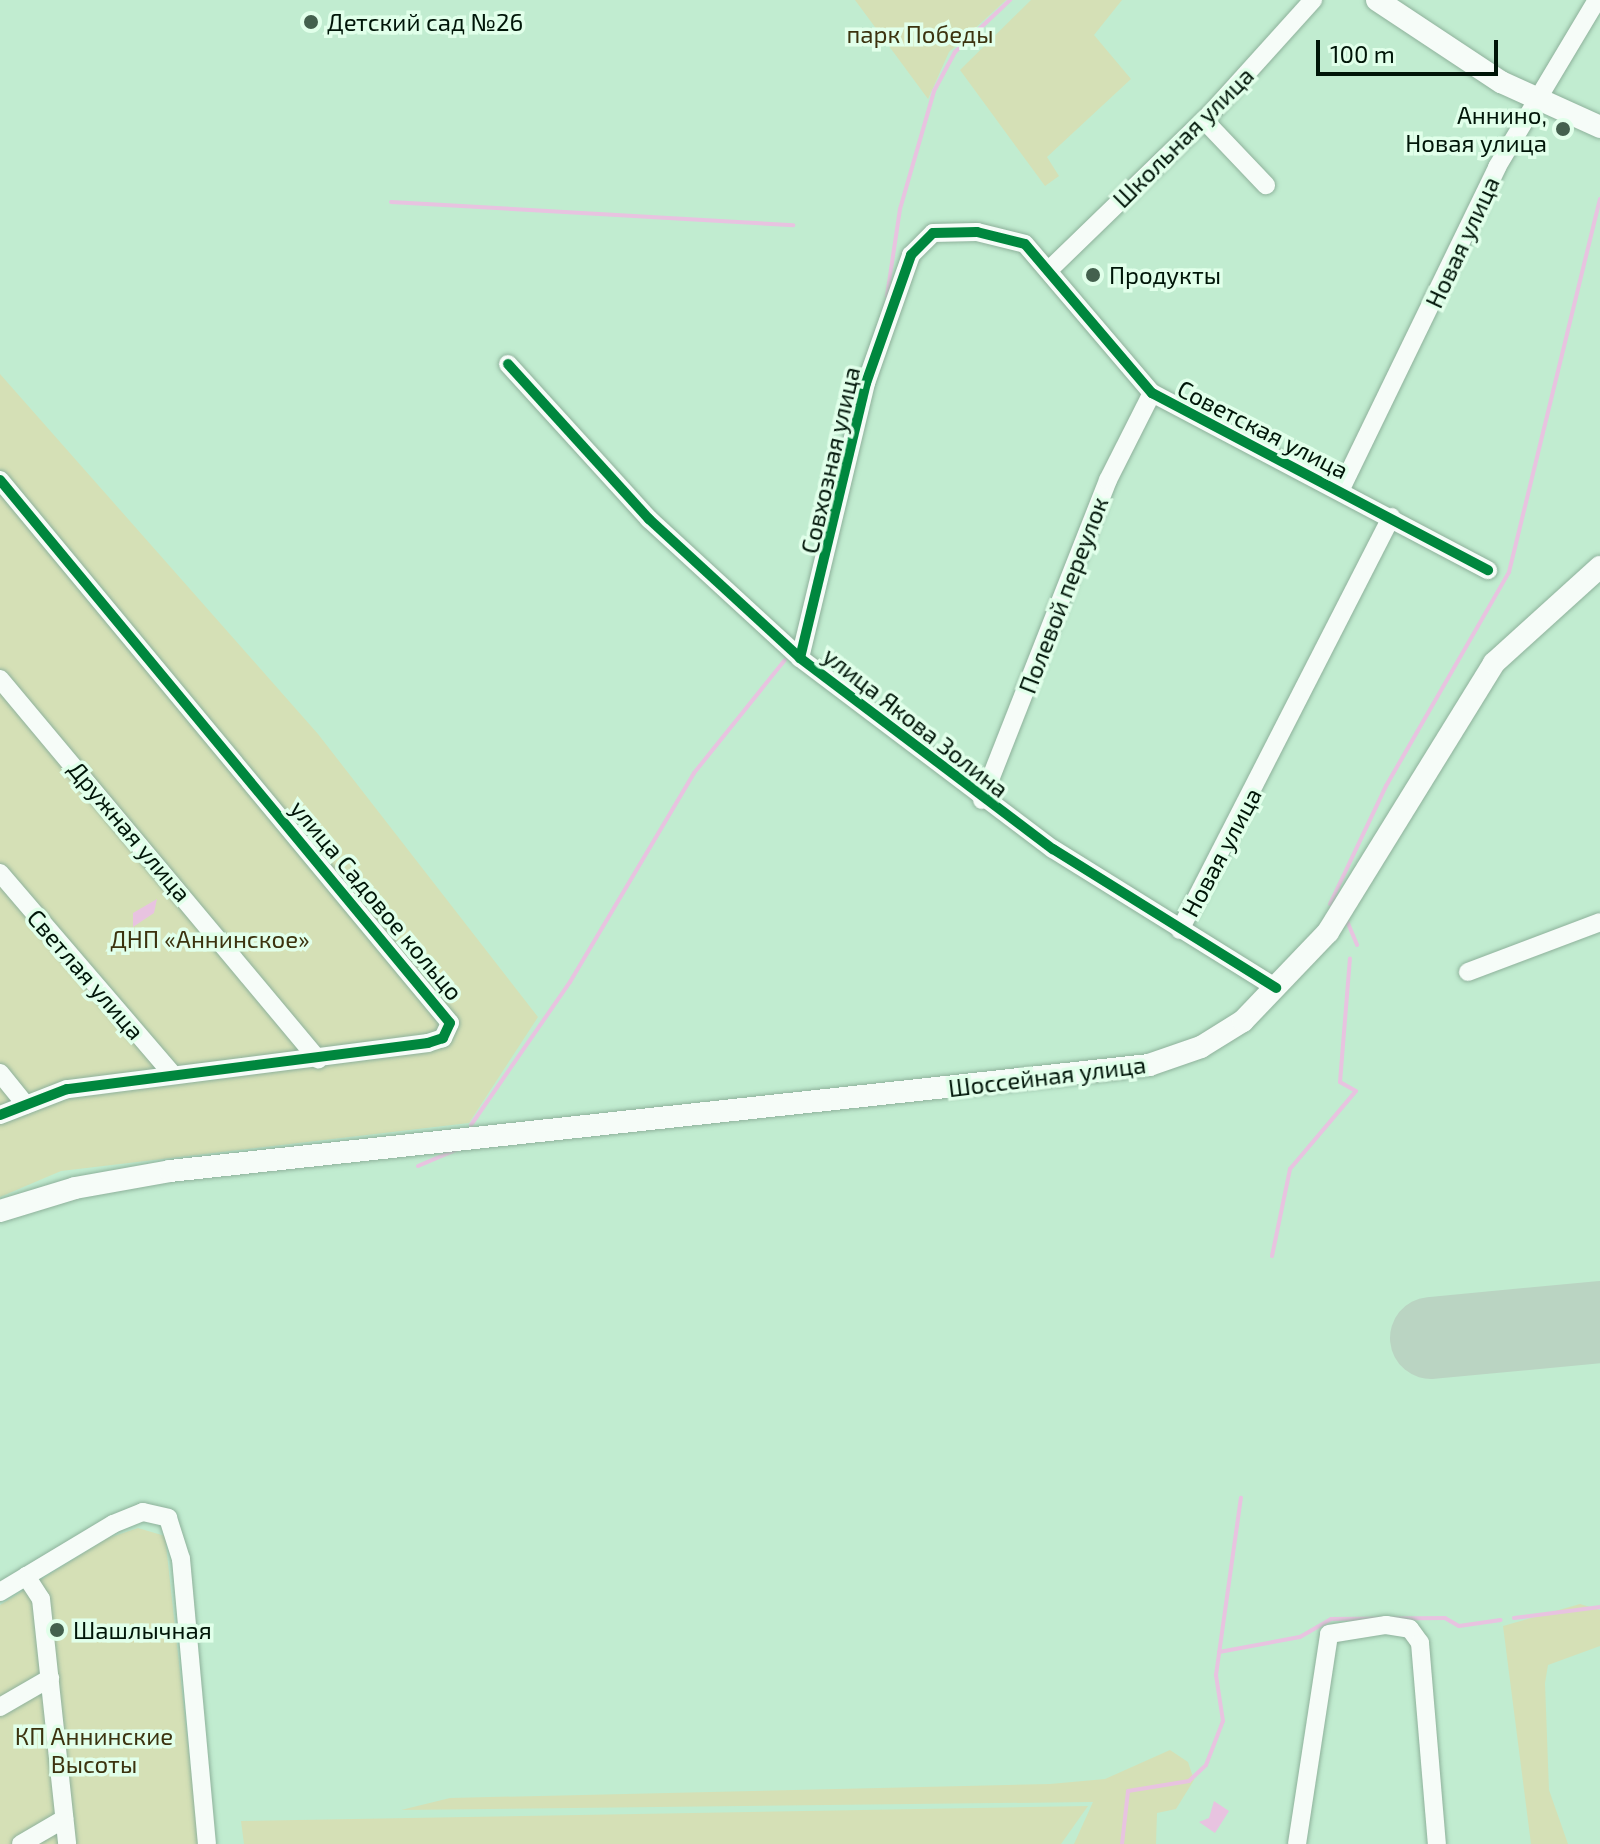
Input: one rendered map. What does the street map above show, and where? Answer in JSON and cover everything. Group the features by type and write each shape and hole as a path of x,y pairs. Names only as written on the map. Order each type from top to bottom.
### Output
{"main road":[{"path":"1377,0 1538,102 1600,127"},
{"name":"Шоссейная улица","path":"0,1211 75,1188 170,1171 452,1137 1149,1065 1201,1047 1276,988 1362,886 1494,663 1600,567"}],"street":[{"name":"Школьная улица","path":"1049,270 1204,120 1313,0"},
{"name":"Новая улица","path":"1340,491 1497,167 1597,0"},
{"path":"1204,120 1266,185"},
{"name":"Совхозная улица","path":"800,658 866,383 911,255 933,233 953,231 1025,244"},
{"name":"Советская улица","path":"1025,244 1152,393 1488,570"},
{"name":"улица Якова Золина","path":"508,364 649,519 800,658 982,800 1180,930 1276,988"},
{"name":"Полевой переулок","path":"982,800 1108,480 1152,393"},
{"name":"улица Садовое кольцо","path":"0,480 450,1023 435,1042 67,1089 0,1115"},
{"name":"Новая улица","path":"1180,930 1391,517"},
{"name":"Дружная улица","path":"0,679 318,1059"},
{"name":"Светлая улица","path":"0,873 173,1075"},
{"path":"1468,972 1600,922"},
{"path":"0,1073 26,1105"},
{"path":"0,1592 113,1524 143,1512 168,1518 181,1559 207,1844"},
{"path":"26,1576 41,1599 67,1844"},
{"path":"1297,1844 1329,1634 1386,1625 1410,1629 1420,1643 1437,1844"},
{"path":"0,1707 50,1678"},
{"path":"21,1844 64,1819"}],"green space":[{"name":"парк Победы","path":"855,0 1006,0 949,52 928,99"},
{"path":"1031,0 1122,0 1094,35 1131,79 1047,157 1059,176 1045,186 960,70"},
{"name":"ДНП «Аннинское»","path":"0,374 318,734 538,1017 469,1123 61,1171 0,1197"},
{"name":"КП Аннинские Высоты","path":"138,1528 165,1536 199,1844 0,1844 0,1605 108,1538"},
{"path":"1580,1604 1600,1610 1600,1646 1548,1665 1545,1683 1549,1790 1568,1844 1531,1844 1503,1626"},
{"path":"1170,1750 1188,1762 1194,1780 1176,1809 1157,1813 1156,1844 1074,1844 1093,1802 401,1810 450,1798 1050,1784 1105,1779"},
{"path":"1088,1806 1061,1844 244,1844 241,1821"}],"shaded area":[{"path":"157,899 154,913 133,927 133,913"},
{"path":"1214,1801 1229,1811 1215,1833 1199,1822 1209,1818"}],"waterway":[{"path":"887,296 900,209 934,91 955,52 1010,0"},
{"path":"1330,904 1386,786 1509,572 1600,199"},
{"path":"391,202 793,225"},
{"path":"471,1125 570,982 694,773 785,660"},
{"path":"1347,921 1357,945"},
{"path":"1272,1256 1290,1169 1356,1091 1340,1082 1350,958"},
{"path":"418,1166 458,1149"},
{"path":"1122,1844 1128,1791 1189,1781 1206,1765 1223,1721 1216,1675 1241,1498"},
{"path":"1514,1618 1600,1607"},
{"path":"1219,1652 1300,1637 1331,1619 1445,1618 1459,1626 1501,1620"}],"runway":[{"path":"1431,1338 1600,1322"}],"cycle path":[{"path":"800,658 866,383 911,255 933,233 977,232 1025,244 1152,393 1488,570"},
{"path":"508,364 649,519 800,658 1053,849 1276,988"},
{"path":"0,480 450,1023 443,1038 428,1043 67,1089 0,1115"}],"place":[{"name":"Детский сад №26","path":"311,22"},
{"name":"Аннино, Новая улица","path":"1563,129"},
{"name":"Продукты","path":"1093,275"},
{"name":"Шашлычная","path":"57,1630"}]}
